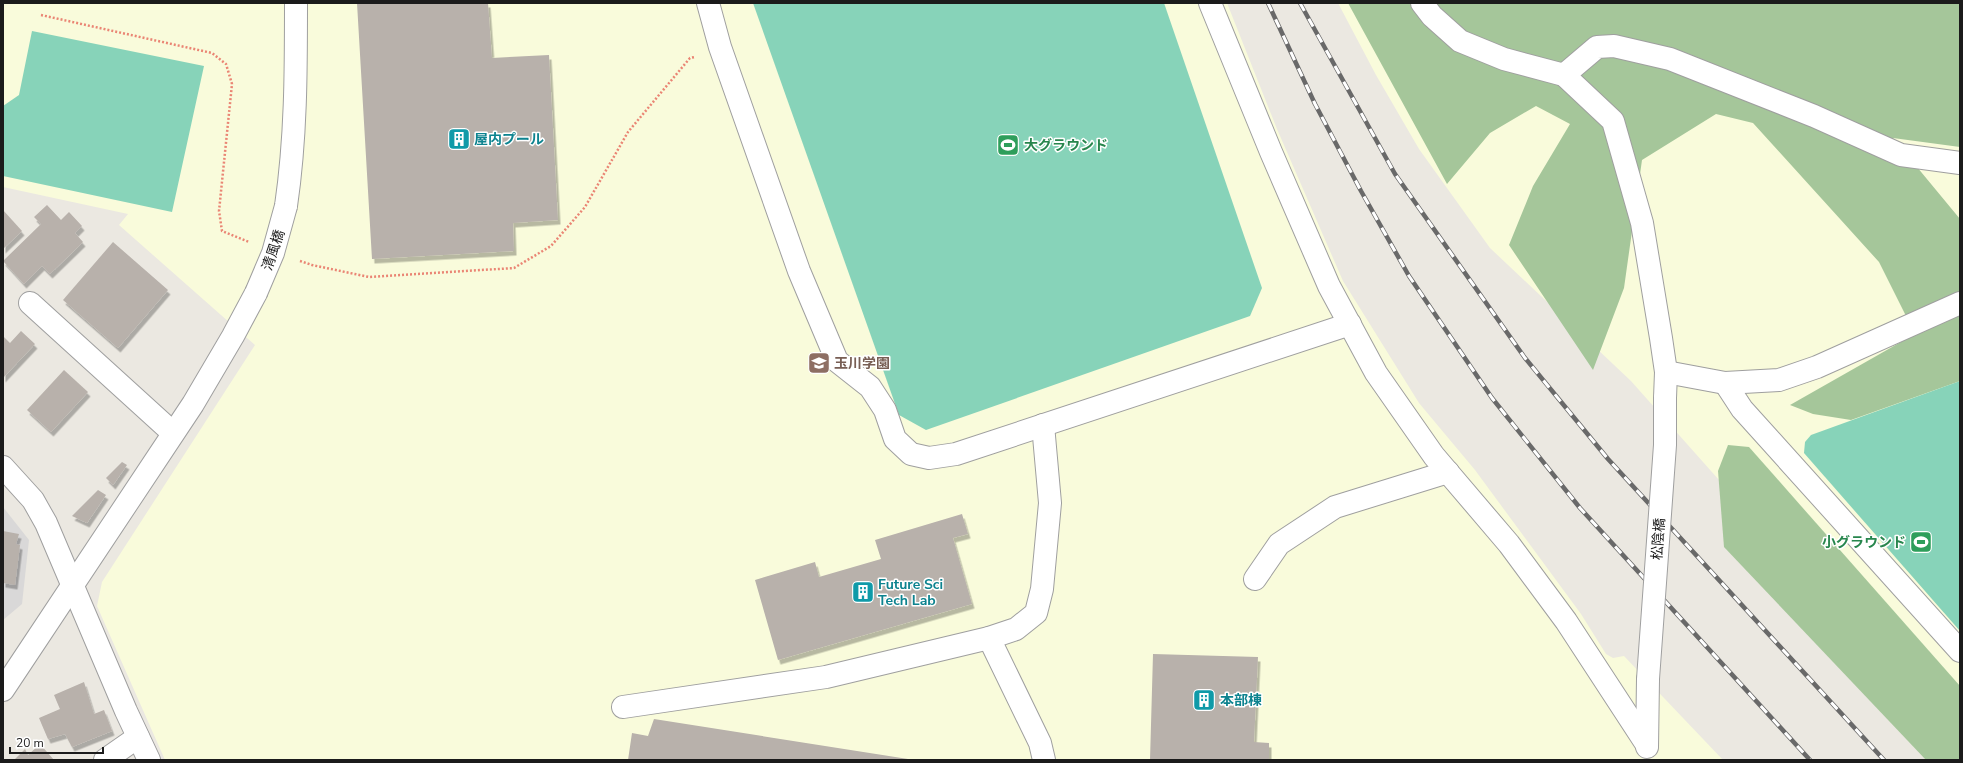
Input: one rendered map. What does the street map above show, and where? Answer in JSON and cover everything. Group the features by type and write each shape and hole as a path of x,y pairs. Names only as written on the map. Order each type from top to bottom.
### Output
{"street":[{"name":"清風橋","path":"3,690 173,433 233,336 256,293 273,254 286,206 292,165 296,71 296,3"},
{"path":"708,3 720,47 799,271 837,361 870,387 885,410 895,439 911,454 929,458 956,454 1350,324"},
{"path":"1210,3 1280,173 1329,286 1376,373 1434,456 1509,544 1566,621 1646,752"},
{"path":"1422,3 1432,16 1460,41 1504,59 1564,75 1597,47 1621,48 1670,59 1814,116 1901,155 1960,163"},
{"name":"松陰橋","path":"1564,75 1613,121 1642,223 1666,372 1665,445 1648,679 1646,752"},
{"path":"30,303 173,433"},
{"path":"1666,372 1725,383 1779,380 1817,367 1960,303"},
{"path":"1725,383 1742,409 1960,651"},
{"path":"623,707 826,677 989,638 1016,629 1036,613 1042,589 1050,503 1043,425"},
{"path":"3,467 33,500 46,523 149,760"},
{"path":"1255,579 1279,544 1335,506 1448,472"},
{"path":"989,638 1040,743 1044,760"},
{"path":"105,760 138,737"}],"path":[{"path":"41,15 212,53 226,64 232,84 219,211 222,231 256,244"},
{"path":"298,260 312,266 369,277 514,268 551,246 585,206 628,132 690,58 720,47"}],"shaded area":[{"name":"玉川学園","path":"3,3 1227,3 1277,129 1343,281 1419,403 1475,470 1581,614 1606,654 1613,658 1624,656 1723,760 165,760 97,606 102,582 255,345 119,225 128,214 3,187"},
{"path":"1338,3 1960,3 1960,751 1631,381 1490,248 1419,149 1376,75"},
{"path":"1348,3 1960,3 1960,147 1893,138 1960,219 1960,381 1851,420 1813,414 1790,405 1915,334 1879,262 1753,123 1716,114 1642,160 1624,288 1593,370 1509,245 1533,186 1570,124 1536,106 1490,133 1447,184"},
{"path":"1728,445 1749,447 1960,686 1960,760 1926,760 1724,547 1718,471"},
{"path":"3,507 29,540 22,604 3,620"}],"green space":[{"name":"大グラウンド","path":"753,3 1164,3 1262,288 1250,316 926,430 899,415"},
{"path":"32,31 204,66 172,212 3,176 3,106 19,95"},
{"name":"小グラウンド","path":"1960,381 1960,631 1804,453 1805,442 1811,435"}],"building":[{"name":"屋内プール","path":"357,3 488,3 492,58 549,55 558,220 513,223 514,251 372,259"},
{"path":"47,205 61,220 69,212 82,226 75,233 83,242 50,274 42,266 24,284 3,261 41,224 34,217"},
{"path":"3,210 22,231 3,249"},
{"path":"113,242 168,290 118,348 63,300"},
{"path":"21,331 35,344 3,378 3,336 10,343"},
{"path":"64,370 88,392 51,432 27,410"},
{"path":"122,462 127,465 113,485 106,478"},
{"path":"98,490 106,495 87,523 72,516"},
{"name":"Future Sci Tech Lab","path":"962,514 968,534 953,538 972,604 778,660 755,580 815,562 819,577 881,559 875,540"},
{"path":"3,531 19,534 16,544 20,545 15,585 3,583"},
{"name":"本部棟","path":"1153,654 1258,657 1254,742 1269,743 1269,760 1150,760"},
{"path":"84,682 94,714 104,710 112,731 72,747 65,734 48,739 39,718 60,709 54,695"},
{"path":"654,719 908,760 628,760 632,733 648,736"},
{"path":"40,744 54,760 14,760 25,749 28,755"}],"railway":[{"path":"1268,3 1315,104 1361,191 1409,276 1492,398 1580,508 1810,760"},
{"path":"1300,3 1395,174 1525,358 1608,459 1884,760"}],"place":[{"name":"屋内プール","path":"459,139"},
{"name":"大グラウンド","path":"1008,145"},
{"name":"玉川学園","path":"819,363"},
{"name":"小グラウンド","path":"1921,542"},
{"name":"Future Sci Tech Lab","path":"863,592"},
{"name":"本部棟","path":"1204,700"}]}
